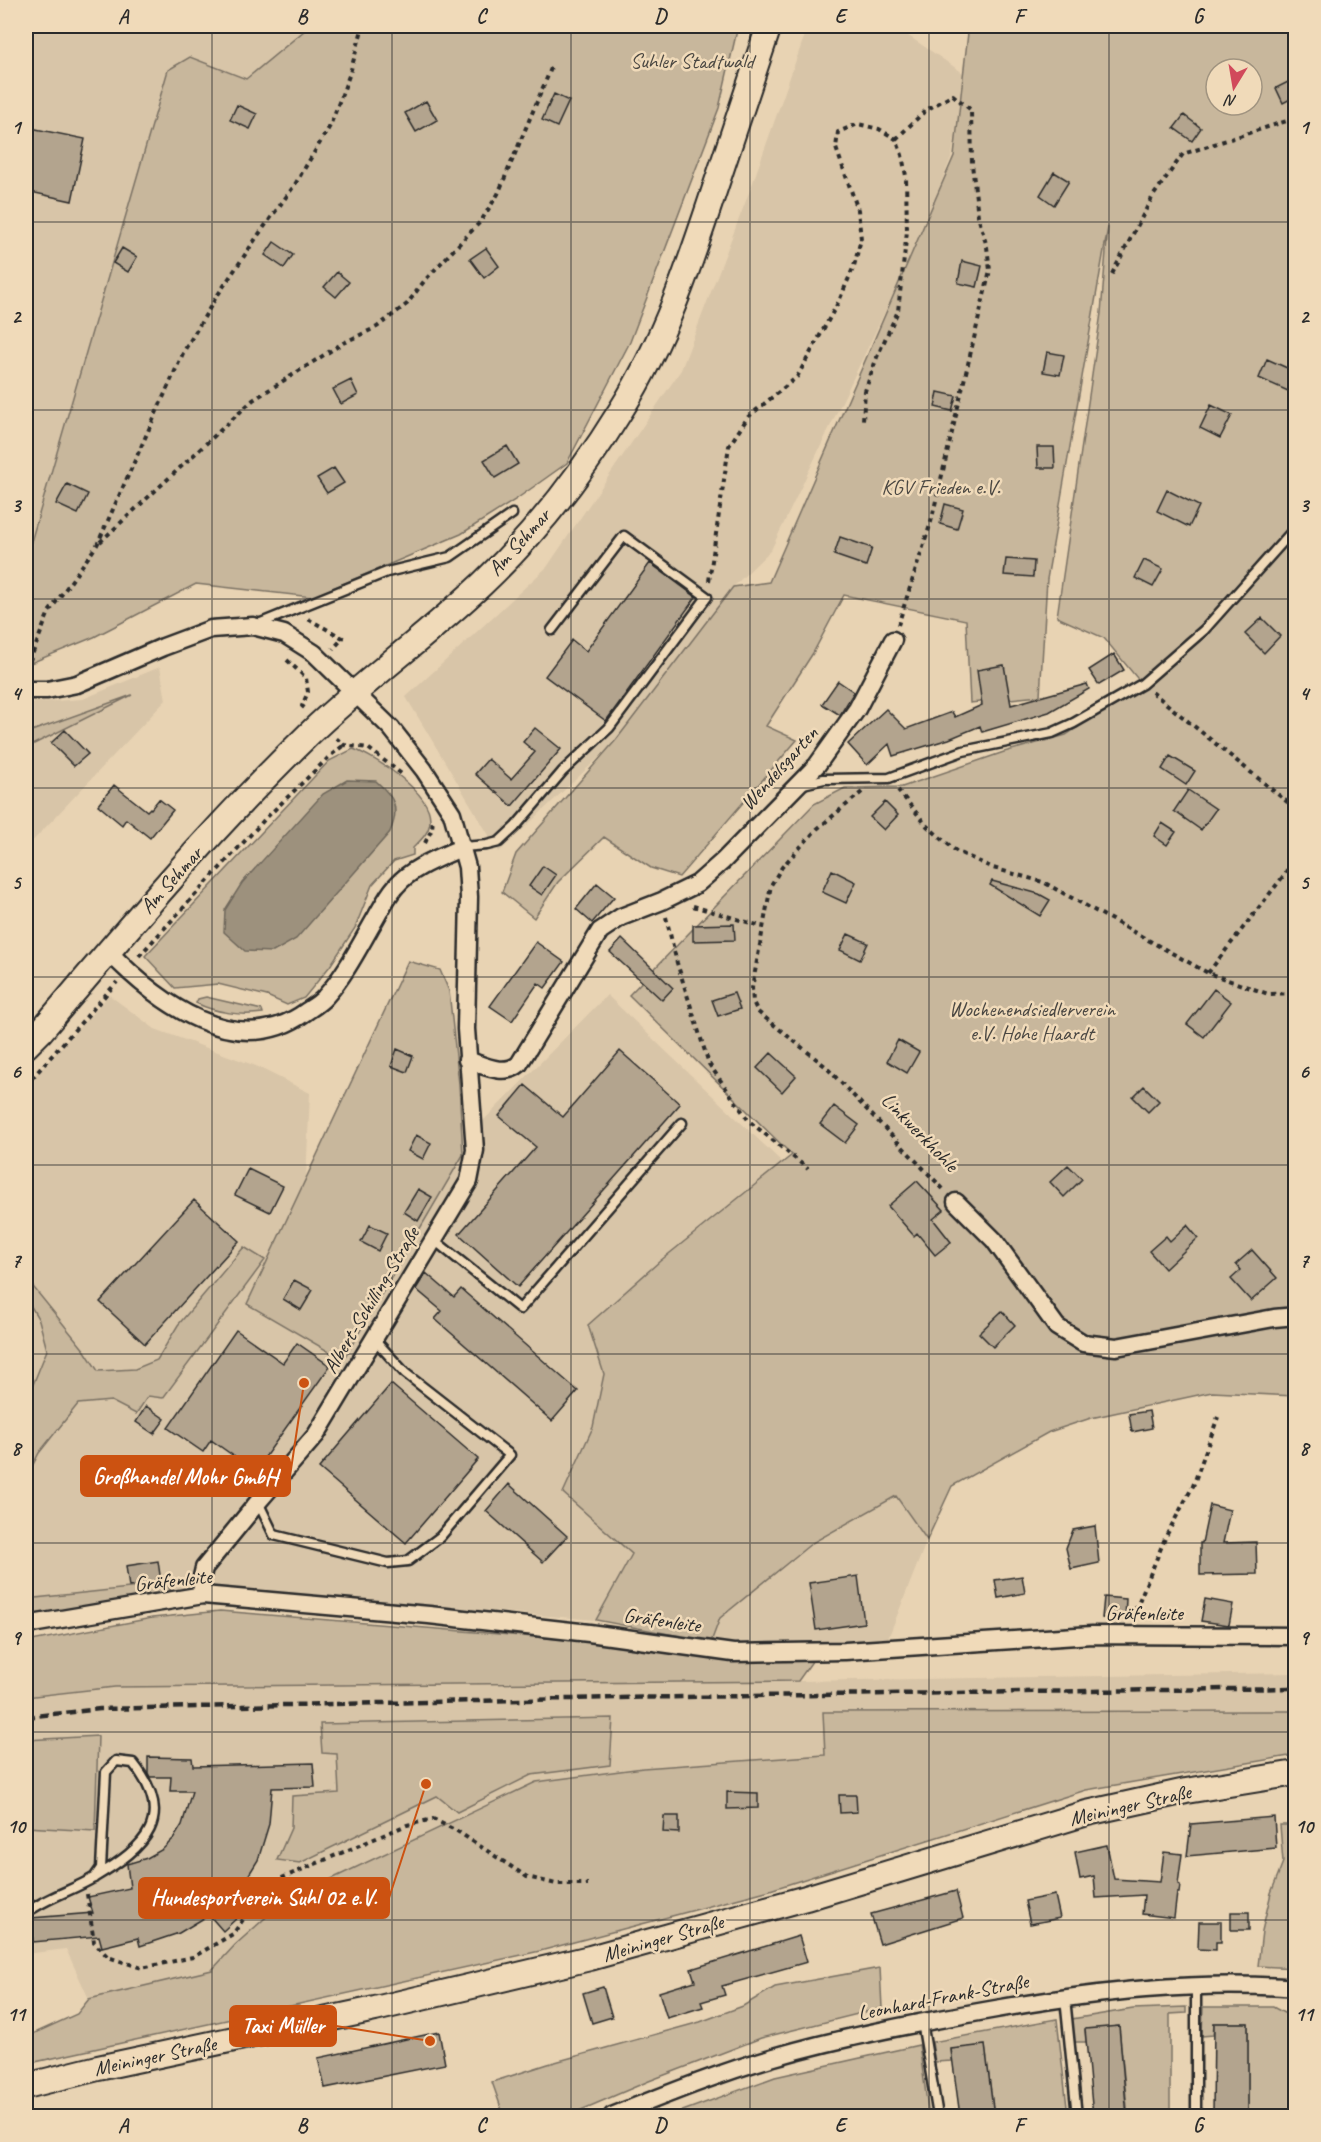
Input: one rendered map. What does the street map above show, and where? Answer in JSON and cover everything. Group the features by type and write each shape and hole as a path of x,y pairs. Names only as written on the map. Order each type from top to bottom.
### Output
{"main road":[{"name":"Am Sehmar","path":"26,1046 174,874 321,723 483,583 510,555 571,481 622,409 657,342 677,297 769,26"},
{"name":"Meininger Straße","path":"26,2086 98,2068 375,2009 590,1958 806,1898 1087,1813 1186,1791 1296,1773"}],"street":[{"name":"Albert-Schilling-Straße","path":"26,690 47,690 77,684 162,647 212,629 253,626 284,634 314,653 356,693 391,728 424,770 452,813 467,867 469,897 466,1060 475,1150 469,1180 316,1435 204,1568 201,1581 203,1596"},
{"name":"Wendelsgarten","path":"665,900 697,884 723,861 817,765 857,709 893,640"},
{"path":"108,951 153,992 209,1025 234,1030 278,1027 293,1021 323,999 342,975 397,885 410,873 463,847"},
{"path":"466,1060 503,1071 515,1067 600,931 621,916 665,900"},
{"name":"Linkwerkhohle","path":"956,1202 994,1240 1057,1327 1083,1343 1116,1347 1296,1316"},
{"name":"Gräfenleite","path":"26,1625 203,1596 440,1616 589,1633 733,1653 844,1651 1092,1635 1296,1635"},
{"name":"Leonhard-Frank-Straße","path":"612,2116 670,2093 772,2058 835,2040 922,2022 1065,1997 1196,1986 1296,1988"}],"lane":[{"path":"253,626 387,572 450,557 512,514"},
{"path":"797,787 824,779 884,778 963,752 1052,733 1074,723 1142,684 1204,630 1296,527"},
{"path":"463,847 499,842 515,827 563,771 609,728 707,597 624,536 552,630"},
{"path":"433,1239 520,1309 682,1123"},
{"path":"258,1502 274,1535 388,1563 408,1560 440,1537 510,1455 405,1373 373,1339"},
{"path":"26,1912 40,1902 90,1880 133,1851 151,1829 155,1813 152,1795 144,1777 133,1763 116,1761 106,1772 101,1868 90,1880"},
{"path":"1196,1986 1196,2116"},
{"path":"1065,1997 1077,2116"},
{"path":"922,2022 938,2116"}],"path":[{"path":"26,670 49,612 97,544 184,351 259,234 294,186 330,126 350,73 363,26"},
{"path":"97,544 253,400 343,343 377,327 407,304 425,280 482,221 498,194 552,66"},
{"path":"893,640 931,522 990,270 987,247 978,216 973,174 971,110 952,95 926,110 896,139"},
{"path":"1112,274 1153,196 1182,154 1296,118"},
{"path":"707,597 729,446 748,417 797,377 839,301 854,266 861,239 858,210 836,148 838,132 858,124 879,129 896,139 906,176 907,231 897,311 865,391 863,420"},
{"path":"280,655 306,678 308,692 302,706 344,745 368,748 405,776"},
{"path":"1142,684 1296,809"},
{"path":"26,1085 151,941 265,819 344,745"},
{"path":"884,778 927,826 956,851 993,867 1043,882 1208,973 1268,994 1296,993"},
{"name":"Linkwerkhohle","path":"884,778 817,829 782,867 771,885 752,988 753,1002 758,1012 825,1066 956,1202"},
{"path":"429,864 418,849 425,844 432,829 433,813"},
{"path":"1208,973 1285,874 1296,851"},
{"path":"764,927 665,900 678,963 709,1064 749,1121 808,1169"},
{"path":"1125,1635 1166,1536 1193,1486 1218,1417"},
{"path":"90,1880 94,1942 108,1957 142,1968 193,1958 233,1934 268,1884 407,1824 433,1819 457,1831 527,1877 556,1884 588,1884"}],"shaded area":[{"path":"26,26 310,26 246,79 191,57 26,562"},
{"path":"808,26 894,26 966,75 952,155 916,247 771,550 733,587 612,745 499,852 406,697 547,567 681,370 752,185"},
{"path":"160,667 166,700 26,848 26,703 83,699"},
{"path":"347,780 376,781 388,793 395,809 390,832 296,939 273,952 245,951 224,932 225,910 242,883 323,794"},
{"path":"109,995 155,1029 256,1066 310,1093 306,1179 247,1304 343,1360 484,1120 607,995 783,1163 660,1261 588,1324 604,1374 593,1427 563,1493 632,1554 596,1620 221,1588 26,1614 26,1086"},
{"path":"896,1496 927,1540 887,1641 747,1646 711,1642 720,1618 812,1543"},
{"path":"1296,1673 1295,1711 823,1712 825,1755 643,1768 283,1902 235,1945 212,1970 89,1999 66,1949 26,1954 26,1697 115,1687 798,1681"}],"green space":[{"name":"Suhler Stadtwald","path":"310,26 738,26 719,108 630,342 567,463 515,500 461,534 312,597 196,584 94,637 26,665 26,559 168,70 190,57 246,79"},
{"path":"973,26 1295,26 1295,1396 1212,1392 1091,1418 1049,1432 952,1486 927,1540 896,1496 812,1543 720,1618 711,1642 596,1620 632,1554 563,1493 593,1427 604,1374 588,1325 660,1261 792,1155 629,995 814,804 845,788 902,787 1004,752 1066,735 1142,684 1104,638 1057,617 1101,313 1108,227 1047,579 1040,696 970,703 966,620 844,595 813,653 766,726 797,740 679,877 651,868 604,837 558,882 534,918 502,892 516,854 616,740 733,587 769,582 954,156 968,33"},
{"path":"132,695 26,748 26,733"},
{"path":"353,749 388,768 422,798 428,809 430,820 424,836 413,848 413,855 394,861 372,885 355,928 330,966 304,998 287,1005 267,996 218,984 175,988 145,956 329,761"},
{"path":"408,961 440,970 449,991 459,1084 463,1155 343,1360 247,1304"},
{"path":"206,997 262,1010 263,1013 229,1013 196,1003 198,999"},
{"path":"244,1247 265,1260 163,1398 148,1396 136,1414 111,1401 78,1404 39,1453 26,1478 26,1399 47,1350 39,1320 26,1298 26,1278 85,1351 98,1371 135,1369 157,1360 178,1325"},
{"path":"167,1584 173,1596 26,1620 26,1599"},
{"path":"220,1611 813,1660 798,1681 115,1687 26,1697 26,1642 152,1618"},
{"path":"1295,1711 1295,1755 1086,1790 770,1890 540,1951 26,2064 26,2037 77,2014 89,1999 212,1970 235,1945 283,1902 536,1782 643,1768 825,1755 823,1712"},
{"path":"613,1718 610,1765 531,1775 457,1812 437,1796 300,1863 277,1860 291,1828 292,1796 339,1793 337,1754 322,1753 320,1724"},
{"path":"98,1736 95,1831 26,1827 26,1740"},
{"path":"1280,1825 1295,1825 1295,1968 1258,1966 1262,1931 1271,1893 1283,1862"},
{"path":"880,1968 882,2008 761,2038 649,2081 567,2116 504,2116 492,2082 700,2022 743,2006 775,1987"},
{"path":"1186,2007 1186,2013 1170,2014 1170,2116 1128,2116 1119,2026 1085,2030 1086,2042 1073,2042 1072,2019 1133,2009"},
{"path":"1203,2007 1273,2007 1295,2019 1295,2116 1248,2116 1248,2023 1214,2023 1213,2035 1202,2036"},
{"path":"1057,2019 1068,2116 994,2116 985,2045 951,2050 952,2061 935,2062 932,2042"},
{"path":"919,2045 929,2116 669,2116 775,2077"}],"building":[{"path":"1296,78 1296,96 1283,103 1276,88"},
{"path":"554,94 569,101 557,127 542,120"},
{"path":"426,101 437,120 416,132 405,113"},
{"path":"237,105 257,114 250,129 230,120"},
{"path":"1184,115 1201,128 1192,141 1174,128"},
{"path":"26,127 85,139 72,201 26,191"},
{"path":"1054,172 1069,181 1054,205 1040,195"},
{"path":"274,242 293,255 284,268 265,255"},
{"path":"122,248 137,257 128,272 113,263"},
{"path":"486,248 499,266 484,278 470,259"},
{"path":"962,261 982,266 977,287 958,283"},
{"path":"337,272 349,282 336,297 324,287"},
{"path":"1047,352 1064,355 1060,375 1043,372"},
{"path":"1267,359 1296,372 1288,391 1259,378"},
{"path":"351,380 358,395 341,404 333,389"},
{"path":"938,392 956,396 952,411 935,407"},
{"path":"1211,405 1232,415 1220,438 1200,428"},
{"path":"507,446 518,464 495,478 484,460"},
{"path":"1037,447 1054,447 1055,468 1038,468"},
{"path":"334,468 344,483 327,493 317,478"},
{"path":"67,484 88,494 78,514 56,504"},
{"path":"1167,490 1199,506 1189,527 1157,511"},
{"path":"945,504 963,509 957,529 940,524"},
{"path":"840,537 872,548 866,566 834,555"},
{"path":"1006,559 1034,561 1033,577 1004,575"},
{"path":"1144,560 1163,569 1153,587 1135,578"},
{"path":"650,563 696,597 606,721 545,676 572,640 586,651"},
{"path":"1262,618 1280,636 1264,653 1245,634"},
{"path":"1114,654 1124,670 1099,685 1089,670"},
{"path":"1004,665 1011,705 1087,684 1089,689 1049,712 982,732 980,726 949,739 893,756 889,744 867,765 848,744 886,709 906,729 952,712 955,717 982,705 977,670"},
{"path":"838,681 854,692 840,715 822,704"},
{"path":"535,728 561,749 512,806 475,774 488,759 511,779 535,752 523,742"},
{"path":"65,730 88,754 74,766 51,743"},
{"path":"1170,756 1195,771 1186,785 1162,769"},
{"path":"114,785 147,811 159,799 173,810 150,838 126,819 122,825 98,805"},
{"path":"1188,790 1216,809 1201,830 1174,811"},
{"path":"885,802 898,815 884,830 870,817"},
{"path":"1162,823 1176,832 1167,845 1154,836"},
{"path":"543,866 556,875 542,895 529,886"},
{"path":"832,870 856,882 846,903 822,892"},
{"path":"992,881 1039,894 1050,900 1040,916 990,885"},
{"path":"597,883 614,897 592,923 576,909"},
{"path":"734,924 735,940 693,941 693,925"},
{"path":"848,934 868,943 860,960 840,950"},
{"path":"622,939 673,988 662,1000 610,952"},
{"path":"536,942 564,962 545,988 538,983 512,1021 490,1006"},
{"path":"1214,989 1231,1002 1204,1037 1187,1024"},
{"path":"734,993 740,1009 718,1016 712,1000"},
{"path":"898,1040 919,1052 907,1073 887,1061"},
{"path":"397,1049 413,1056 407,1072 391,1066"},
{"path":"620,1051 680,1104 518,1287 459,1234 536,1147 499,1116 525,1085 563,1117"},
{"path":"771,1053 796,1076 782,1092 757,1068"},
{"path":"1144,1086 1159,1101 1148,1112 1133,1097"},
{"path":"834,1106 859,1125 845,1143 820,1124"},
{"path":"416,1135 431,1143 423,1159 408,1151"},
{"path":"1068,1165 1082,1179 1064,1197 1050,1182"},
{"path":"248,1169 283,1186 270,1212 235,1195"},
{"path":"917,1181 944,1210 933,1219 951,1242 935,1255 917,1233 914,1236 888,1206"},
{"path":"418,1189 432,1197 418,1221 404,1212"},
{"path":"194,1200 239,1241 145,1344 100,1302"},
{"path":"370,1225 387,1233 378,1251 361,1242"},
{"path":"1187,1225 1198,1238 1165,1269 1149,1251 1166,1236 1170,1241"},
{"path":"1252,1250 1277,1278 1251,1301 1231,1279 1241,1270 1236,1264"},
{"path":"426,1273 454,1297 461,1289 578,1391 552,1421 435,1319 442,1311 416,1289"},
{"path":"294,1280 313,1290 301,1310 283,1299"},
{"path":"1002,1311 1015,1325 993,1347 979,1333"},
{"path":"236,1330 283,1363 297,1343 330,1366 255,1471 211,1440 203,1452 168,1428"},
{"path":"391,1384 478,1459 406,1543 319,1468"},
{"path":"146,1406 165,1419 154,1434 136,1422"},
{"path":"1149,1411 1152,1428 1132,1432 1129,1414"},
{"path":"509,1484 567,1536 543,1562 486,1511"},
{"path":"1210,1505 1230,1510 1223,1543 1256,1542 1257,1574 1200,1575 1200,1543 1202,1543"},
{"path":"1095,1526 1099,1563 1071,1569 1066,1548 1073,1530"},
{"path":"158,1561 161,1582 129,1587 126,1566"},
{"path":"858,1576 864,1623 816,1630 809,1583"},
{"path":"1022,1576 1025,1593 998,1598 995,1580"},
{"path":"1104,1597 1126,1599 1125,1619 1102,1618"},
{"path":"1205,1599 1233,1604 1229,1625 1201,1621"},
{"path":"148,1757 192,1758 193,1766 313,1763 315,1787 272,1788 269,1824 258,1860 240,1889 252,1904 223,1931 209,1915 179,1933 140,1946 138,1938 102,1947 99,1936 33,1942 31,1918 93,1913 88,1897 130,1888 127,1864 147,1858 163,1849 174,1838 182,1825 192,1791 170,1791 171,1777 150,1777"},
{"path":"727,1792 758,1793 758,1808 727,1809"},
{"path":"839,1795 856,1795 857,1812 840,1813"},
{"path":"664,1816 679,1816 679,1833 663,1832"},
{"path":"1274,1817 1276,1848 1187,1856 1191,1824"},
{"path":"1107,1845 1114,1879 1160,1882 1164,1852 1182,1854 1179,1893 1177,1893 1174,1918 1142,1914 1144,1895 1096,1898 1094,1876 1080,1879 1075,1852"},
{"path":"956,1891 963,1918 880,1944 871,1914"},
{"path":"1055,1895 1060,1918 1030,1924 1025,1901"},
{"path":"1231,1912 1249,1912 1249,1930 1231,1930"},
{"path":"1199,1922 1221,1922 1221,1942 1216,1942 1216,1950 1198,1949"},
{"path":"799,1936 807,1962 722,1986 725,1995 701,2002 703,2007 667,2018 659,1992 695,1981 691,1969"},
{"path":"603,1987 612,2017 592,2023 583,1993"},
{"path":"1214,2023 1248,2023 1248,2116 1213,2116"},
{"path":"1119,2026 1127,2116 1093,2116 1085,2029"},
{"path":"439,2032 445,2064 325,2088 318,2058"},
{"path":"985,2045 994,2116 960,2116 951,2049"}],"railway":[{"path":"26,1717 100,1709 616,1698 1296,1688"}],"place":[{"name":"Großhandel Mohr GmbH","path":"304,1383"},
{"name":"Hundesportverein Suhl 02 e.V.","path":"426,1784"},
{"name":"Taxi Müller","path":"430,2041"}],"park label":[{"name":"KGV Frieden e.V.","path":"941,487"},
{"name":"Wochenendsiedlerverein e.V. Hohe Haardt","path":"1032,1021"}]}
